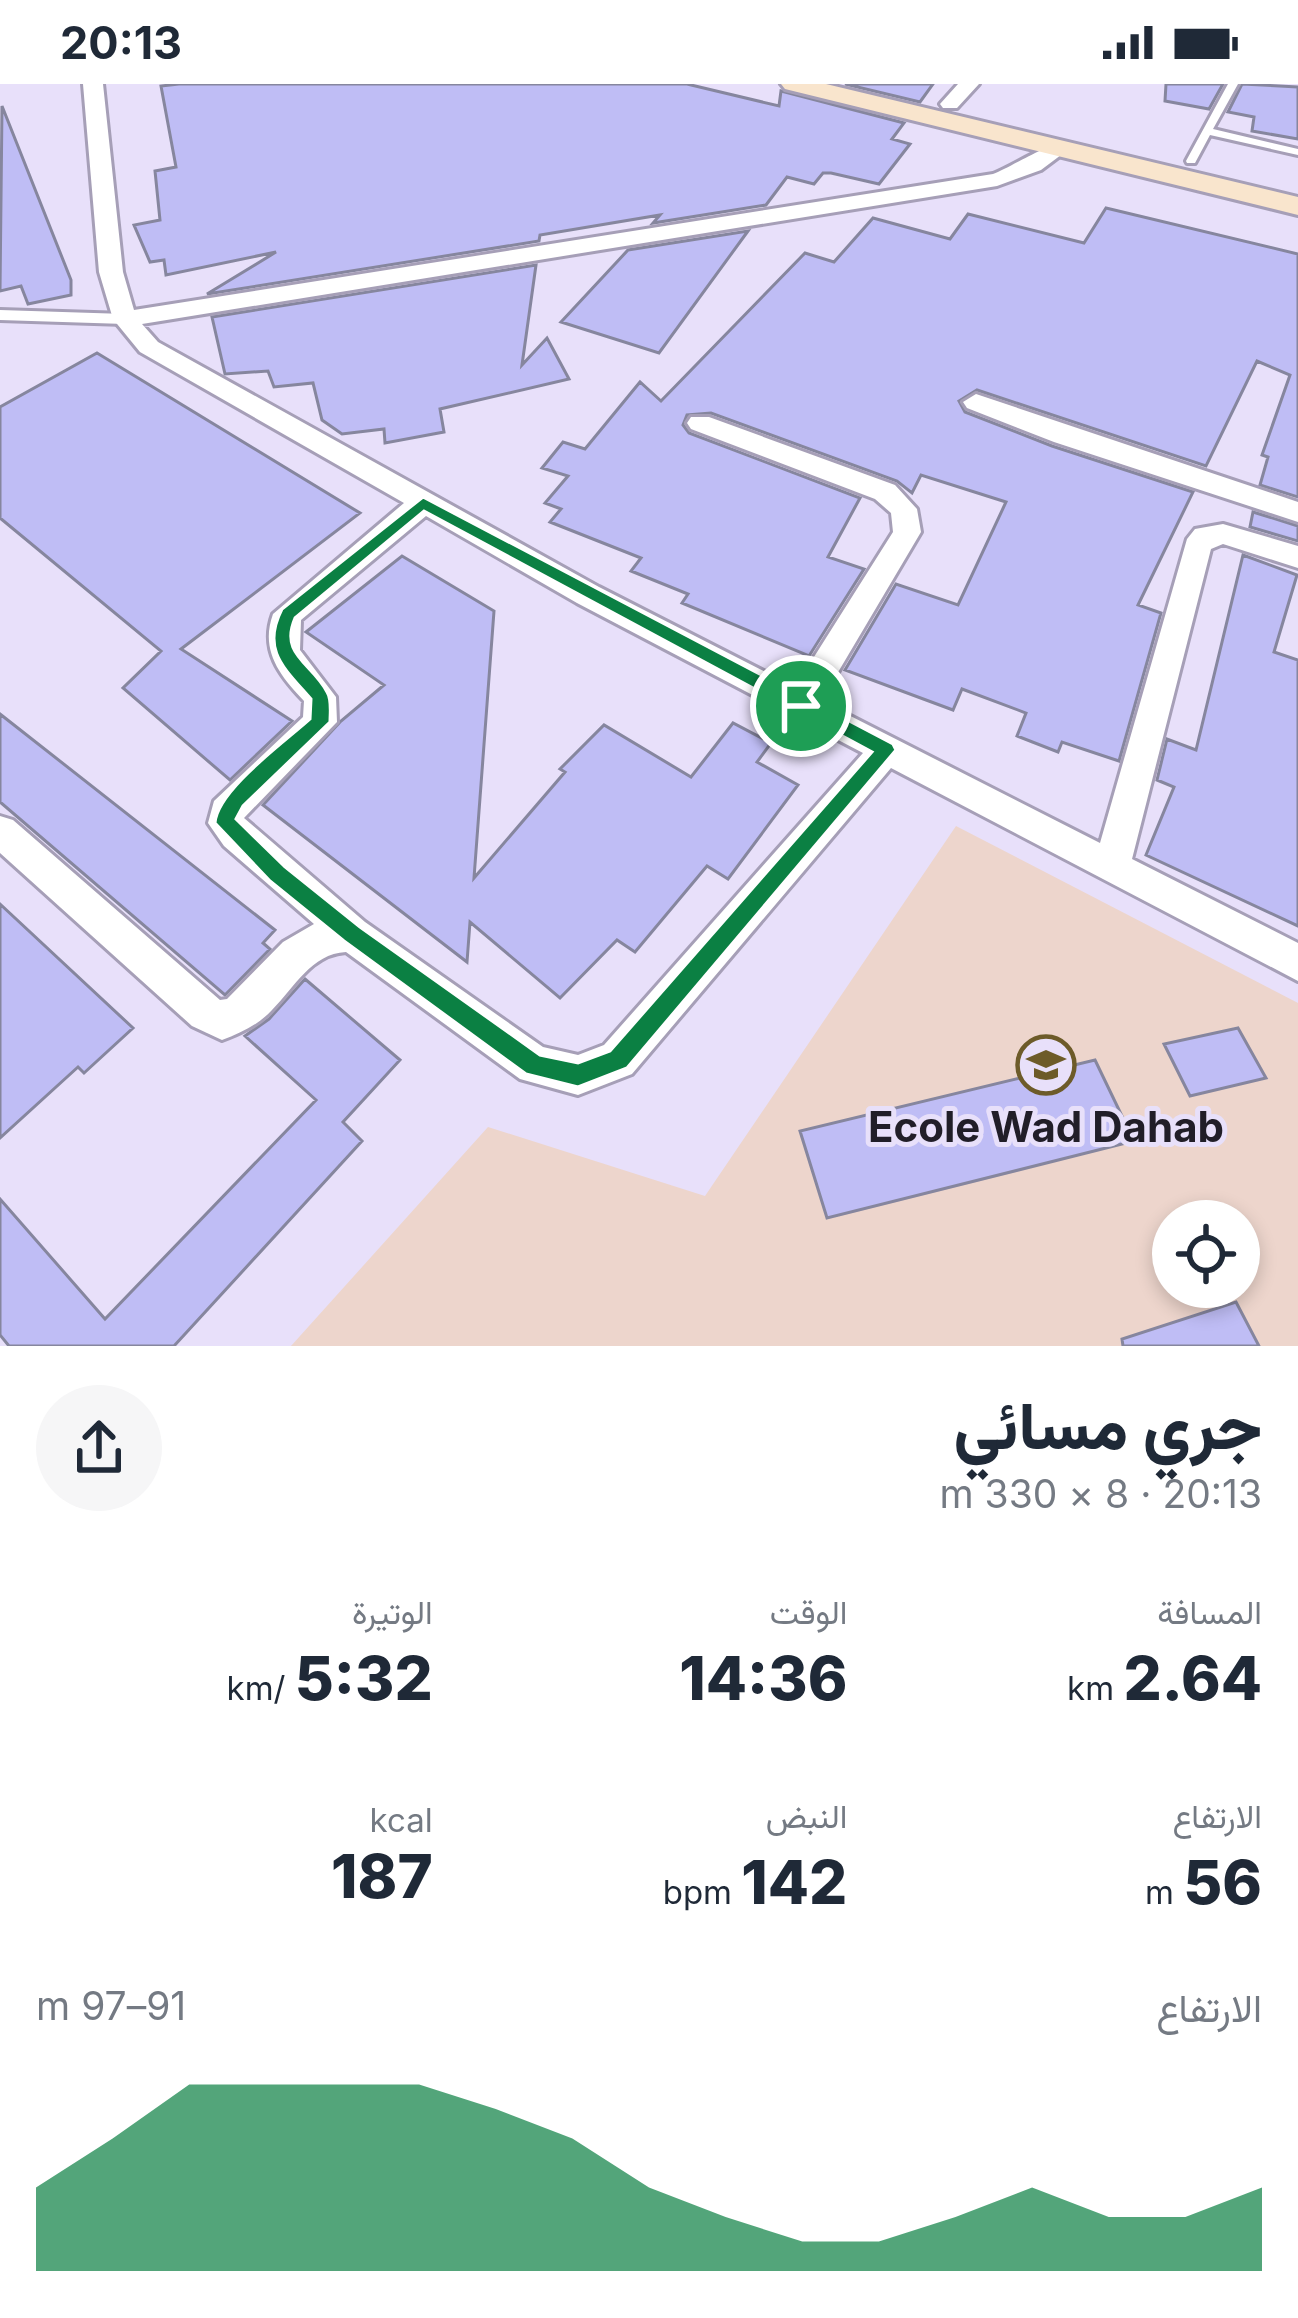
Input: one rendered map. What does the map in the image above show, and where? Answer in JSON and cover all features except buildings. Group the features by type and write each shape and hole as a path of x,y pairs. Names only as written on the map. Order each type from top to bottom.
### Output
{"main road":[{"path":"794,84 944,101"},
{"path":"863,84 944,101 977,119 1058,148 1298,206"},
{"path":"977,119 1191,160 1298,187"}],"street":[{"path":"93,84 111,272 125,319 149,347 423,503 801,706 1298,964"},
{"path":"0,315 125,319 998,180 1034,166 1058,148"},
{"path":"976,402 1063,436 1298,512"},
{"path":"700,423 885,492 902,505 909,519 907,532 801,706"},
{"path":"423,503 288,614 280,631 281,652 320,697 320,722 226,812 226,823 352,934 534,1065 578,1075 618,1060 886,750"},
{"path":"1112,865 1197,546 1205,536 1223,534 1298,557"},
{"path":"0,831 206,1013 222,1022 241,1015 308,941 329,932 352,934"}],"lane":[{"path":"1191,160 1233,84"},
{"path":"1208,131 1298,152"}],"shaded area":[{"name":"Ecole Wad Dahab","path":"956,826 1298,1003 1298,1346 291,1346 488,1127 705,1196"}],"place":[{"name":"Ecole Wad Dahab","path":"1046,1065"}],"route":[{"path":"423,503 588,596 801,706 886,750 618,1060 578,1075 534,1065 352,934 277,874 226,823 226,812 236,800 320,722 320,697 281,652 280,631 288,614 423,503"}]}
